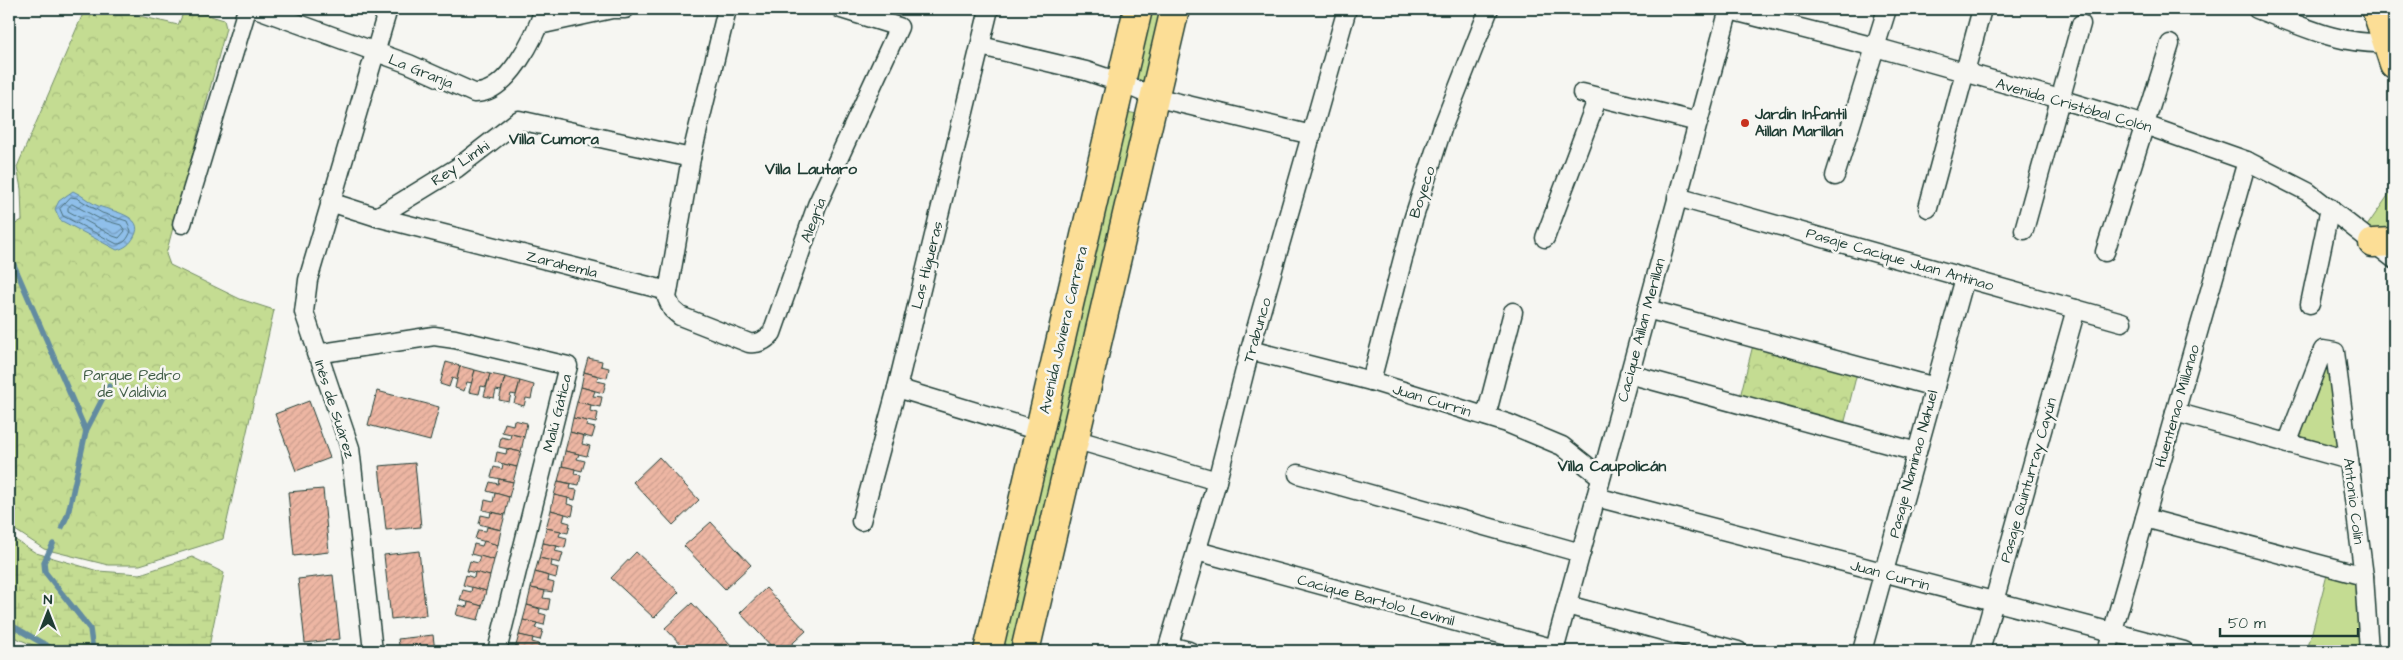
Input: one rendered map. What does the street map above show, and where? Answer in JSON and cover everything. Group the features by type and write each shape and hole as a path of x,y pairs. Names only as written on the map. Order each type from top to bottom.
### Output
{"main road":[{"name":"Avenida Javiera Carrera","path":"988,651 1138,9"},
{"path":"1025,651 1175,9"},
{"path":"2376,9 2390,54"}],"street":[{"path":"182,224 247,9"},
{"name":"La Granja","path":"258,9 409,64 480,94 492,89 518,63 542,17"},
{"name":"Inés de Suárez","path":"373,651 350,448 316,354 304,312 308,280 388,9"},
{"path":"542,17 625,9"},
{"path":"668,291 691,158 727,9"},
{"name":"Alegría","path":"668,291 669,304 680,316 749,344 762,342 772,333 817,205 899,27 841,9"},
{"name":"Las Higueras","path":"861,521 897,388 990,9"},
{"name":"Boyeco","path":"1371,381 1413,220 1443,126 1489,9"},
{"name":"Avenida Cristóbal Colón","path":"1728,9 1875,47 2060,99 2145,125 2247,161 2285,178 2384,242 2394,260"},
{"name":"Cacique Aillan Merillan","path":"1555,650 1728,9"},
{"path":"1835,176 1887,9"},
{"path":"1928,208 1982,9"},
{"path":"2257,9 2339,40 2362,44 2390,54"},
{"name":"Trabunco","path":"1168,648 1217,481 1250,350 1348,10"},
{"path":"2024,230 2081,24"},
{"path":"2105,252 2170,44"},
{"path":"981,46 1086,71 1122,82 1154,97 1312,135"},
{"path":"1545,238 1590,95 1698,122"},
{"name":"Rey Limhi","path":"377,217 457,168 519,120 691,158"},
{"name":"Huentenao Millanao","path":"2107,651 2247,161"},
{"name":"Pasaje Cacique Juan Antinao","path":"1677,198 2122,322"},
{"name":"Zarahemla","path":"330,202 377,217 668,291"},
{"path":"2310,304 2330,208"},
{"name":"Pasaje Naminao Nahuel","path":"1862,651 1965,278"},
{"path":"1647,309 1935,387"},
{"name":"Pasaje Quinturray Cayún","path":"1980,651 2076,309"},
{"path":"1486,416 1513,312"},
{"name":"Malú Gática","path":"316,354 434,336 455,339 568,366 497,651"},
{"name":"Juan Currin","path":"1250,350 1371,381 1486,416 1562,446 1601,477"},
{"name":"Antonio Colin","path":"2287,444 2322,350 2335,352 2364,576 2369,651"},
{"path":"1629,374 1917,452"},
{"path":"897,388 1039,431"},
{"path":"2176,412 2349,460"},
{"path":"1074,440 1217,481"},
{"path":"1298,474 1581,554"},
{"name":"Juan Currin","path":"1596,497 2184,651"},
{"path":"2145,518 2364,576"},
{"name":"Cacique Bartolo Levimil","path":"1197,551 1555,650"},
{"path":"1567,605 1738,651"},
{"path":"1168,648 1189,651"}],"green space":[{"name":"Parque Pedro de Valdivia","path":"85,9 109,9 178,25 185,9 224,20 226,28 166,254 170,265 240,299 274,310 223,539 140,565 108,565 44,549 9,526 9,228 22,220 21,189 17,167"},
{"path":"1145,9 1163,9 1146,82 1129,77"},
{"path":"1122,111 1142,115 1015,651 997,651"},
{"path":"2394,187 2394,232 2378,235 2367,226"},
{"path":"1753,345 1857,373 1844,425 1740,397"},
{"path":"2327,357 2340,452 2297,441"},
{"path":"9,536 36,553 98,571 140,574 192,557 224,573 208,651 47,651 9,635"},
{"path":"2327,575 2358,583 2362,651 2307,651"}],"water":[{"path":"73,191 96,205 131,219 137,230 131,242 117,250 60,220 55,209 59,201"}],"building":[{"path":"588,358 602,361 601,366 609,368 607,378 584,372"},
{"path":"446,362 460,366 457,380 452,378 449,387 440,384"},
{"path":"460,366 475,370 472,383 467,382 464,391 455,388"},
{"path":"475,370 490,374 486,387 481,386 479,394 469,392"},
{"path":"584,372 598,376 597,381 606,383 603,393 581,387"},
{"path":"490,374 505,377 501,391 496,390 494,398 484,396"},
{"path":"505,377 520,381 516,395 511,394 509,402 499,400"},
{"path":"520,381 534,385 531,399 526,398 524,406 514,403"},
{"path":"581,387 595,391 593,396 602,397 600,407 577,402"},
{"path":"377,391 439,407 430,441 368,425"},
{"path":"309,401 330,458 296,471 275,414"},
{"path":"577,402 591,405 590,411 598,413 596,423 573,418"},
{"path":"573,418 587,421 586,426 595,428 592,438 570,432"},
{"path":"514,420 527,423 524,437 502,432 505,423 513,425"},
{"path":"570,432 584,436 582,444 590,446 587,456 565,451"},
{"path":"511,434 524,437 521,452 499,447 501,437 510,439"},
{"path":"507,449 521,452 517,467 495,462 497,452 506,454"},
{"path":"565,451 579,454 577,459 585,461 582,471 562,466"},
{"path":"659,457 699,500 673,525 633,482"},
{"path":"415,463 421,527 386,530 379,466"},
{"path":"503,464 517,467 513,482 491,477 494,467 502,469"},
{"path":"562,466 575,469 574,474 581,475 579,485 558,481"},
{"path":"499,479 513,482 509,497 487,491 490,482 498,484"},
{"path":"558,481 571,484 570,489 577,490 575,500 554,495"},
{"path":"323,489 329,552 294,556 288,492"},
{"path":"495,493 509,497 505,515 483,510 485,500 493,502"},
{"path":"554,495 568,498 567,504 574,506 572,516 551,510"},
{"path":"551,510 565,514 563,521 570,523 568,533 546,528"},
{"path":"491,512 505,515 501,530 479,524 481,515 490,517"},
{"path":"711,522 751,565 725,589 684,546"},
{"path":"487,527 501,530 498,545 475,539 478,530 486,531"},
{"path":"546,528 561,531 559,536 567,538 565,548 543,543"},
{"path":"484,541 498,545 494,560 471,554 474,544 482,546"},
{"path":"543,543 557,546 555,551 563,553 560,563 539,558"},
{"path":"419,551 426,615 391,619 384,555"},
{"path":"636,552 679,592 654,618 611,578"},
{"path":"480,556 494,560 490,576 467,571 470,561 478,563"},
{"path":"539,558 552,561 551,566 558,568 556,578 535,572"},
{"path":"475,572 490,576 486,591 463,585 466,575 474,578"},
{"path":"535,572 548,576 547,581 554,583 552,592 531,588"},
{"path":"333,575 340,639 305,643 298,579"},
{"path":"472,587 486,591 482,606 460,600 463,590 471,592"},
{"path":"531,588 545,591 543,598 550,599 548,610 527,605"},
{"path":"766,588 806,631 784,651 776,651 740,613"},
{"path":"468,602 482,606 478,620 456,615 459,605 467,607"},
{"path":"692,603 732,646 726,651 687,651 665,628"},
{"path":"527,605 540,609 539,613 546,615 544,625 523,620"},
{"path":"523,620 537,623 535,628 543,630 540,640 519,635"},
{"path":"433,635 435,651 400,651 398,639"},
{"path":"519,635 533,638 532,642 539,644 537,651 515,649"}],"waterway":[{"path":"14,265 86,431"},
{"path":"62,527 68,514 86,431 109,386"},
{"path":"53,544 44,562 45,572 90,629 93,651"},
{"path":"9,624 56,651"}],"place":[{"name":"Jardin Infantil Aillan Marillan","path":"1745,123"}],"district":[{"name":"Villa Cumora","path":"554,138"},
{"name":"Villa Lautaro","path":"811,168"},
{"name":"Villa Caupolicán","path":"1612,465"}]}
